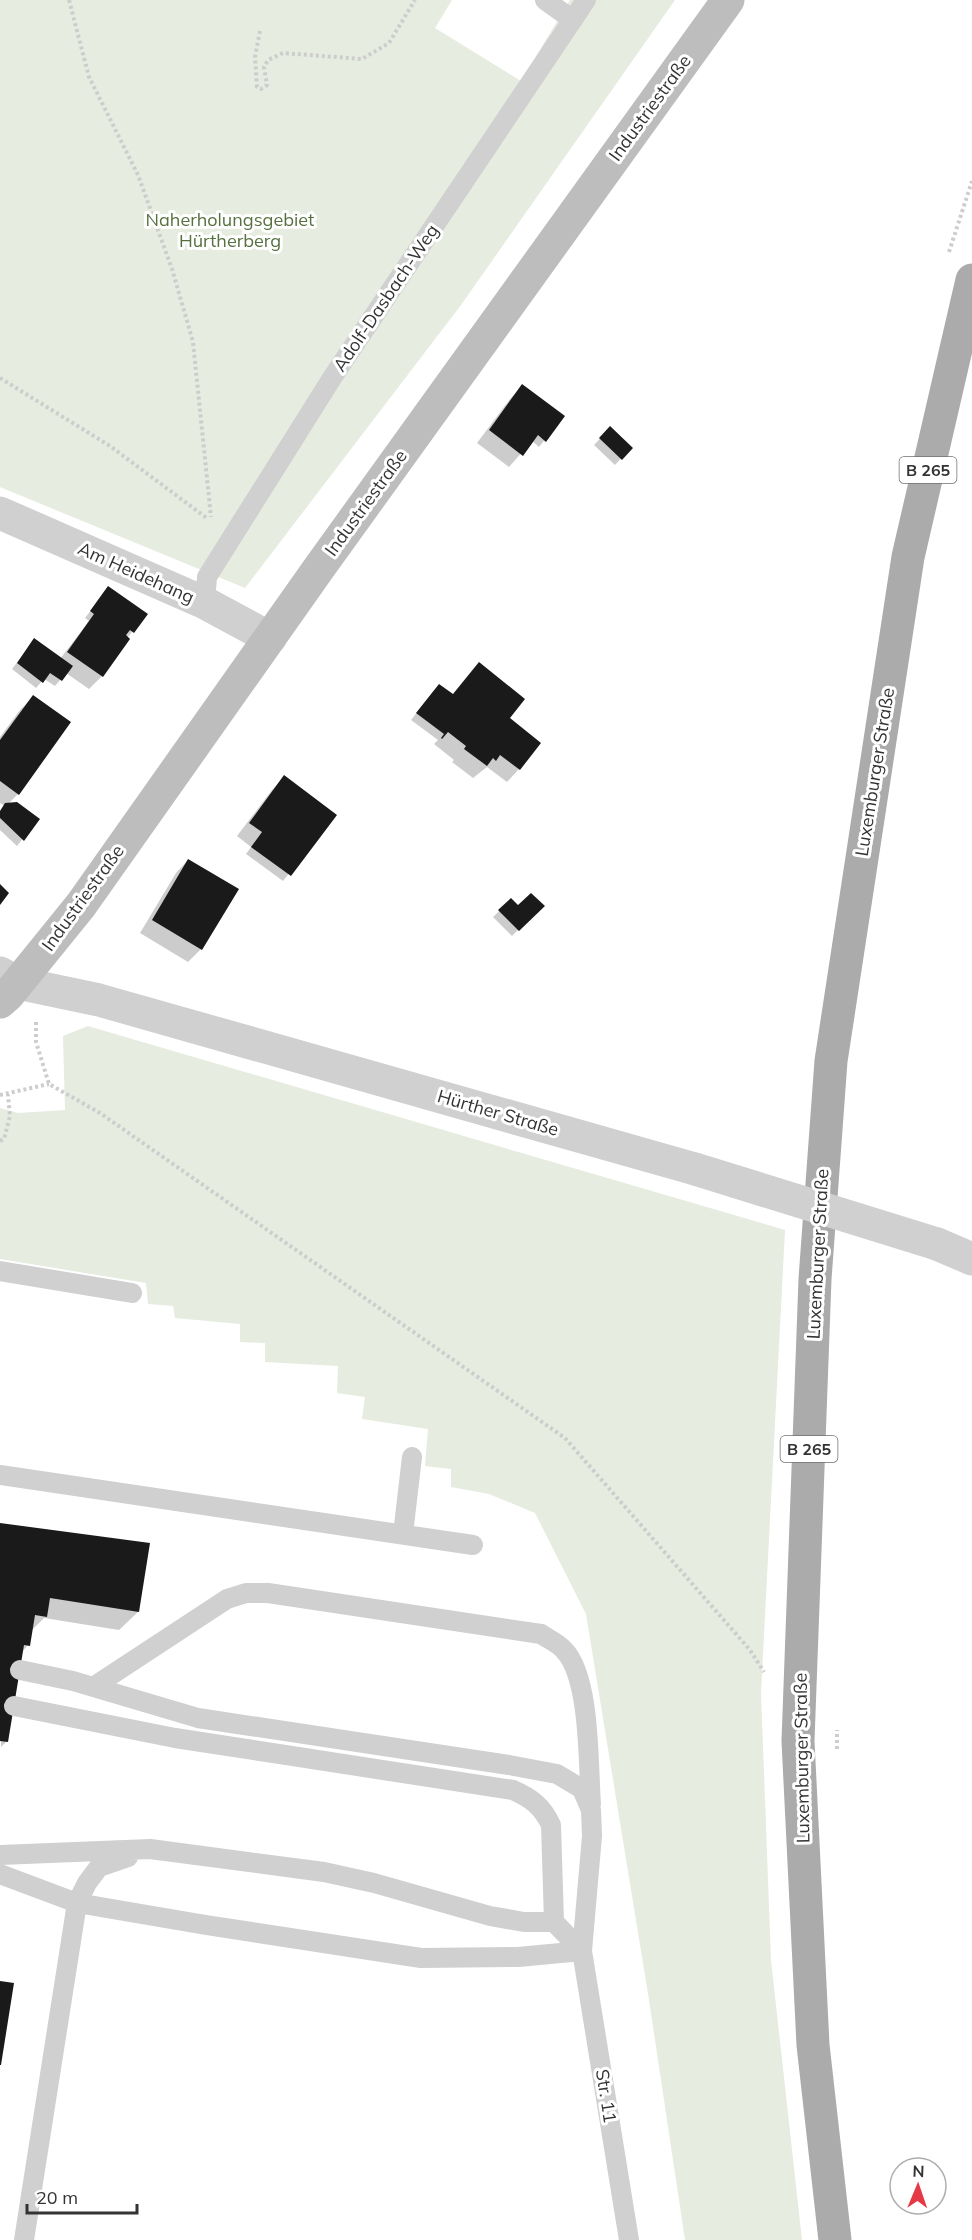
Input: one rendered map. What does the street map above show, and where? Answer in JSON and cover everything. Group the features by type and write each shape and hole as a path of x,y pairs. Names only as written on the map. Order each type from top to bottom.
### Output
{"main road":[{"name":"Industriestraße","path":"6,986 81,905 728,0"},
{"name":"Luxemburger Straße","path":"835,2240 813,2046 798,1741 815,1279 831,1060 908,557 972,280"}],"street":[{"name":"Am Heidehang","path":"0,513 205,603 270,638"},
{"name":"Hürther Straße","path":"6,986 99,1000 695,1169 937,1244 972,1259"}],"lane":[{"path":"545,0 573,20"},
{"name":"Adolf-Dasbach-Weg","path":"205,603 207,577 307,417 585,0"},
{"path":"0,1271 132,1293"},
{"path":"403,1534 412,1458"},
{"path":"0,1475 473,1545"},
{"name":"Str. 11","path":"93,1687 228,1599 246,1593 268,1593 541,1634 564,1650 576,1668 585,1705 592,1836 582,1951 629,2240"},
{"path":"20,1670 93,1687 198,1718 557,1774 582,1789 591,1810"},
{"path":"14,1706 175,1738 513,1790 531,1798 545,1812 551,1825 554,1922 582,1951"},
{"path":"0,1855 150,1849 324,1872 375,1883 490,1916 524,1922 554,1922"},
{"path":"24,2240 77,1903 87,1883 99,1867 150,1849"},
{"path":"0,1874 77,1903 421,1958 518,1957 582,1951"}],"path":[{"path":"0,378 110,446 211,522 193,342 172,269 138,175 89,77 69,0"},
{"path":"260,31 255,57 257,87 261,89 267,85 264,67 268,60 283,53 362,59 389,43 415,0"},
{"path":"36,1018 36,1042 49,1084 100,1113 565,1438 750,1650 769,1680"},
{"path":"0,1095 49,1084"},
{"path":"0,1141 4,1138 10,1116 8,1095"},
{"path":"837,1728 837,1751"}],"green space":[{"name":"Naherholungsgebiet Hürtherberg","path":"0,0 452,0 435,28 521,81 570,0 675,0 461,305 245,588 0,487"},
{"path":"88,1026 785,1230 761,1693 771,1960 802,2240 685,2240 649,2000 586,1614 535,1513 489,1494 451,1487 451,1469 425,1466 428,1429 362,1419 365,1397 337,1393 338,1366 265,1362 265,1343 240,1342 240,1324 175,1318 173,1306 148,1304 146,1283 0,1259 0,1108 18,1113 65,1110 63,1036"}],"building":[{"path":"522,384 565,416 546,442 538,435 523,456 489,430"},
{"path":"610,426 633,448 622,460 599,438"},
{"path":"108,586 148,614 134,633 130,630 126,635 130,639 103,677 67,652 94,614 90,611"},
{"path":"34,638 73,666 62,681 50,673 43,683 17,663"},
{"path":"479,662 525,699 510,718 541,743 520,770 500,755 496,761 493,758 487,766 464,749 466,746 448,732 442,739 444,734 416,713 439,684 453,694"},
{"path":"33,695 71,722 19,795 0,781 0,740"},
{"path":"284,775 337,815 291,876 251,847 262,832 249,823"},
{"path":"17,802 40,819 24,841 0,818 0,811 5,803"},
{"path":"188,859 239,889 202,950 152,920"},
{"path":"0,884 9,893 0,905"},
{"path":"531,893 545,906 519,931 498,910 511,898 518,905"},
{"path":"0,1523 150,1543 139,1612 50,1598 47,1617 35,1615 30,1646 24,1645 8,1742 0,1741"},
{"path":"0,1981 14,1983 1,2065 0,2065"}]}
